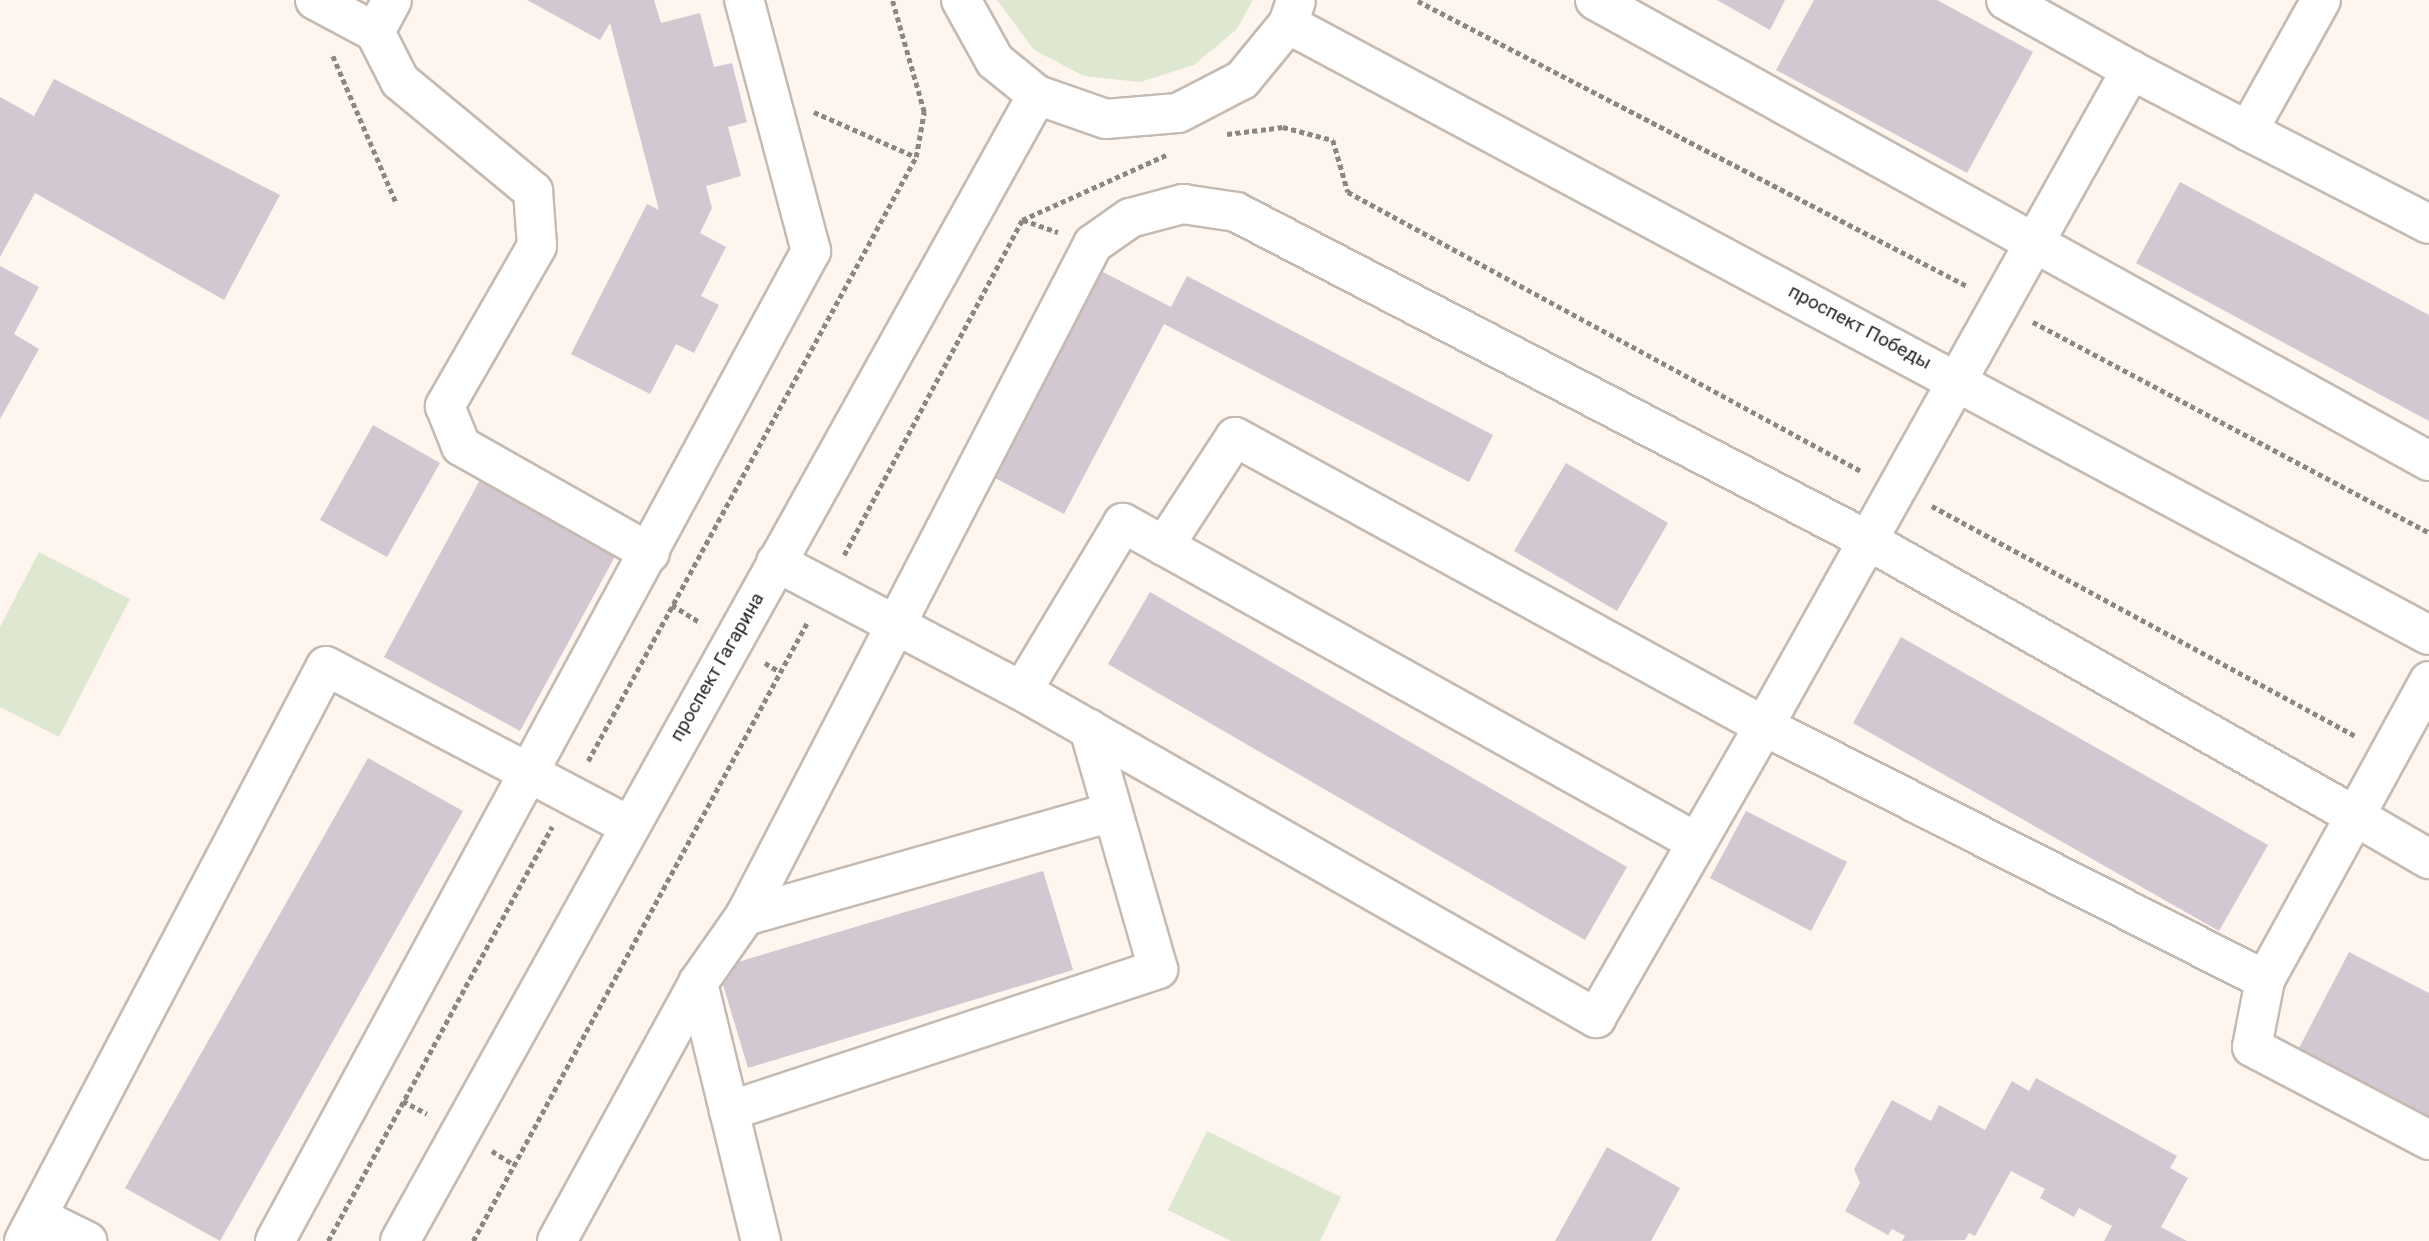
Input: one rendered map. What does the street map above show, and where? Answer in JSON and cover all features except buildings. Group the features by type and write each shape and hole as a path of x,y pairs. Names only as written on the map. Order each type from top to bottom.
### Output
{"street":[{"path":"315,0 383,16 400,81 533,191 537,246 445,406 461,446 650,553"},
{"path":"275,1241 532,775 811,251 744,0"},
{"path":"961,0 995,61 1037,95 1106,119 1178,113 1242,80 1292,12"},
{"path":"1595,0 2034,246 2429,461"},
{"path":"2006,0 2131,70 2429,223"},
{"path":"2248,131 2321,0"},
{"name":"проспект Победы","path":"1292,12 2429,635"},
{"path":"776,562 1022,691 1596,1017 1869,541 1957,378 2034,246 2131,70"},
{"name":"проспект Гагарина","path":"400,1241 627,825 1037,95"},
{"path":"557,1241 698,983 745,916 1093,244 1130,218 1183,204 1236,212 1869,541 2429,859"},
{"path":"1164,546 1236,437 1764,726 2265,980"},
{"path":"1022,691 1123,523 1696,842"},
{"path":"87,1241 31,1229 326,666 627,825"},
{"path":"2429,681 2265,980 2252,1047 2429,1140"},
{"path":"729,1111 1158,969 1089,729"},
{"path":"745,916 1112,812"},
{"path":"698,983 761,1241"}],"path":[{"path":"1418,1 2000,304 2429,533"},
{"path":"331,51 396,202"},
{"path":"769,92 916,157"},
{"path":"1211,138 1283,127 1333,140 1348,192 2389,755"},
{"path":"473,1241 1022,220 1175,152"}],"green space":[{"path":"997,0 1253,0 1237,29 1194,65 1140,82 1084,76 1034,50"},
{"path":"39,552 130,599 59,737 0,707 0,627"},
{"path":"1207,1131 1341,1197 1320,1241 1231,1241 1168,1210"}]}
